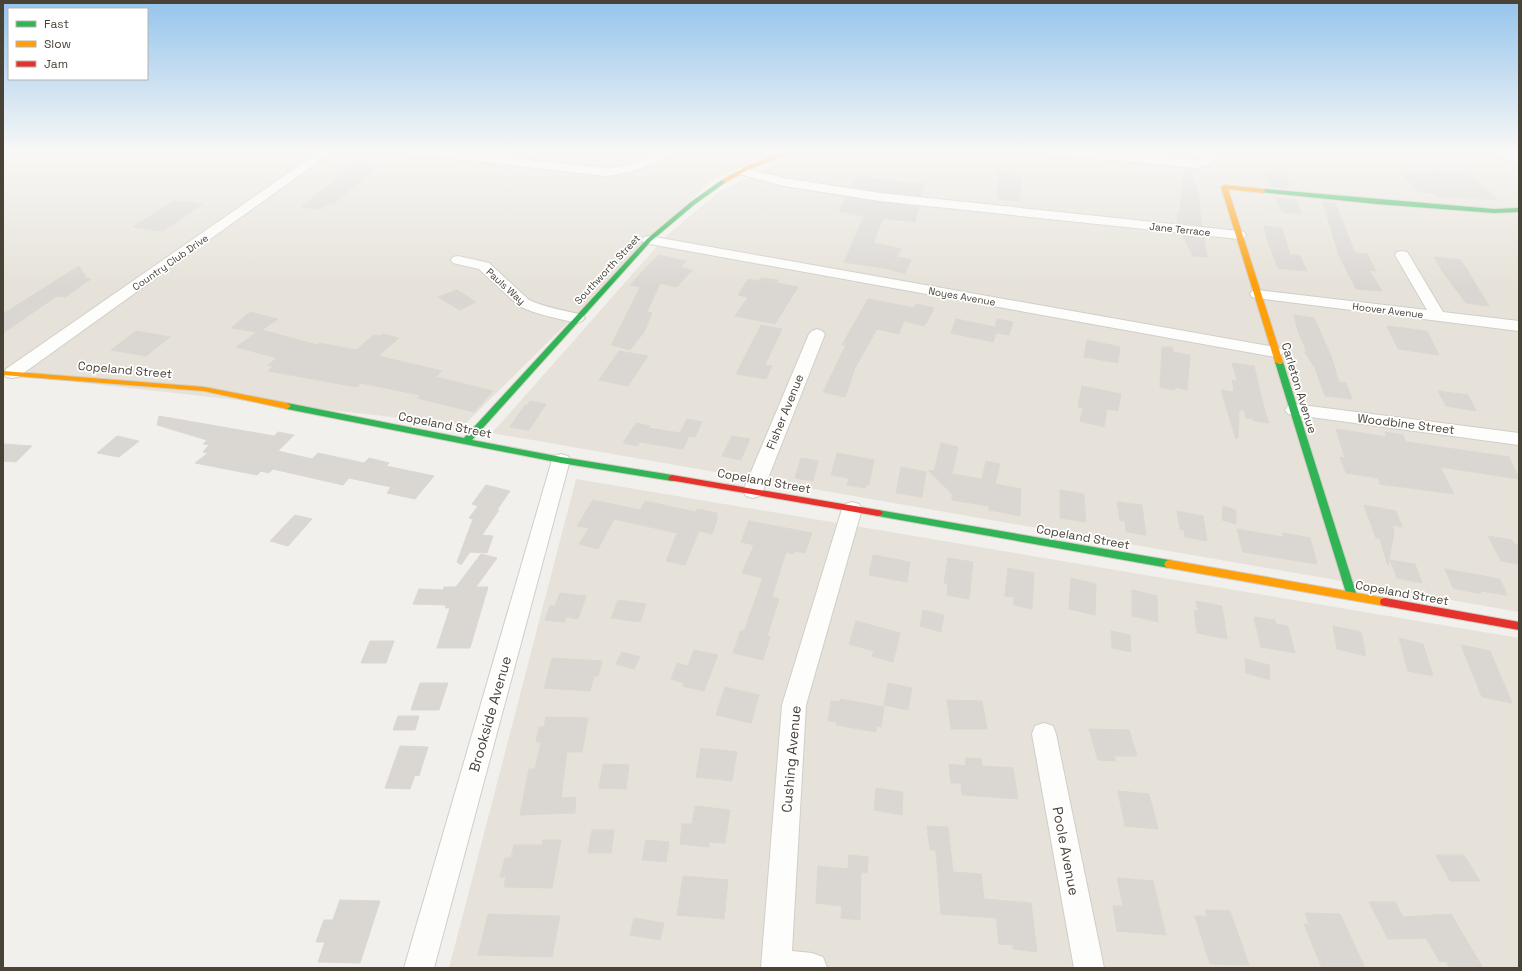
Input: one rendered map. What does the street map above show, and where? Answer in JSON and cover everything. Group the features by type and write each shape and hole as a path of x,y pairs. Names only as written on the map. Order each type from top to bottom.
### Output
{"street":[{"name":"Country Club Drive","path":"8,373 261,196"},
{"name":"Southworth Street","path":"466,441 649,240 700,196"},
{"name":"Jane Terrace","path":"876,196 1239,236"},
{"name":"Carleton Avenue","path":"1227,196 1352,596"},
{"name":"Carleton Avenue","path":"1325,196 1494,211 1519,210"},
{"name":"Noyes Avenue","path":"649,240 1275,352"},
{"path":"1402,256 1438,316"},
{"name":"Pauls Way","path":"458,260 484,266 524,303 531,307 577,318"},
{"name":"Hoover Avenue","path":"1257,294 1519,326"},
{"name":"Fisher Avenue","path":"753,491 817,334"},
{"name":"Copeland Street","path":"8,373 204,389 561,460 753,491 1519,626"},
{"name":"Woodbine Street","path":"1294,410 1519,439"},
{"name":"Brookside Avenue","path":"419,968 561,460"},
{"name":"Cushing Avenue","path":"776,966 794,705 852,509"},
{"name":"Poole Avenue","path":"1044,734 1089,968"},
{"path":"776,966 812,968"}],"shaded area":[{"path":"3,196 696,196 464,425 3,374"},
{"path":"714,196 1519,196 1519,612 492,433 667,235"},
{"path":"576,479 1519,638 1519,968 449,968"}],"building":[{"path":"315,196 342,196 333,204 328,204 321,209 301,207"},
{"path":"998,196 1020,196 1019,201 998,199"},
{"path":"1182,196 1199,196 1202,226 1178,223 1177,213 1180,214"},
{"path":"1441,196 1494,196 1498,200"},
{"path":"846,197 919,207 915,222 883,218 873,243 901,249 890,269 844,262 864,216 839,211"},
{"path":"1275,198 1296,200 1302,214 1282,212"},
{"path":"174,201 202,204 163,231 133,227"},
{"path":"1323,202 1335,203 1355,253 1367,254 1376,271 1369,270 1382,291 1356,289 1338,254 1339,255"},
{"path":"1264,226 1282,228 1290,255 1300,256 1307,271 1278,268 1269,245"},
{"path":"1182,234 1204,237 1207,257 1193,256"},
{"path":"658,255 686,261 681,267 692,270 677,287 660,283 647,312 652,313 644,332 630,350 611,345 640,287 630,285"},
{"path":"898,257 911,260 905,273 891,270"},
{"path":"1434,257 1461,260 1489,306 1466,303"},
{"path":"79,266 86,277 83,278 91,279 65,297 57,296 3,333 3,314"},
{"path":"761,278 778,280 777,283 798,287 775,324 735,316 748,297 738,295 748,279 759,281"},
{"path":"457,290 476,302 460,310 438,297"},
{"path":"868,299 914,308 916,304 934,308 924,326 904,321 899,334 877,329 855,368 845,397 823,392 846,345 842,345"},
{"path":"250,312 278,319 262,330 317,345 319,343 356,350 374,335 380,336 382,334 399,338 378,356 442,371 436,377 493,391 474,412 417,398 420,395 361,383 357,387 268,371 273,366 268,365 277,358 236,347 257,332 231,328"},
{"path":"1294,315 1314,318 1331,356 1339,382 1346,383 1352,399 1325,396 1315,368 1304,351 1307,352 1298,331"},
{"path":"956,319 995,327 997,319 1013,322 1009,335 996,333 993,342 951,333"},
{"path":"761,325 782,329 765,365 772,366 766,379 736,374"},
{"path":"1387,326 1427,331 1439,355 1398,349"},
{"path":"136,331 170,337 146,356 111,350"},
{"path":"1087,340 1120,347 1118,363 1084,357"},
{"path":"1162,347 1173,347 1173,352 1190,355 1187,390 1175,387 1175,390 1160,387"},
{"path":"619,351 648,356 628,386 599,380"},
{"path":"1232,363 1254,366 1269,423 1254,421 1253,419 1246,418 1244,410 1239,410 1238,438 1236,439 1221,390 1234,392 1232,380 1237,381"},
{"path":"1082,386 1121,394 1118,411 1107,409 1104,427 1080,421 1083,408 1078,407"},
{"path":"1438,391 1468,395 1476,411 1446,406"},
{"path":"530,401 546,404 529,430 510,427 525,405 528,405"},
{"path":"159,416 274,436 278,432 294,435 278,451 312,459 318,453 364,463 369,458 389,463 386,466 434,476 415,499 387,493 391,487 349,478 343,485 273,469 269,473 261,471 257,475 195,463 208,453 203,452 209,445 203,444 207,440 157,425"},
{"path":"687,419 702,422 695,437 689,436 683,449 640,442 637,446 623,443 636,423 650,426 648,428 680,433"},
{"path":"1336,429 1387,437 1385,432 1403,435 1406,442 1509,457 1519,479 1440,467 1454,494 1380,484 1378,478 1346,473 1340,457 1345,458"},
{"path":"117,436 139,441 119,457 97,453"},
{"path":"732,436 750,439 741,460 722,456"},
{"path":"941,443 958,447 952,474 982,479 986,461 1000,464 995,484 1021,489 1020,516 989,510 989,506 952,500 952,494 928,470 934,471"},
{"path":"3,444 32,446 16,462 3,461"},
{"path":"837,453 874,460 869,485 866,484 866,488 847,485 849,478 831,475"},
{"path":"801,458 818,461 813,481 795,478"},
{"path":"901,467 926,472 922,497 896,493"},
{"path":"486,485 510,491 482,535 493,536 487,553 470,552 461,565 457,562 473,519 469,518 478,506 472,504"},
{"path":"1060,490 1084,494 1086,522 1060,518"},
{"path":"593,500 640,510 645,501 696,512 697,509 717,513 716,517 718,517 712,534 699,531 685,565 666,561 677,533 614,519 598,549 579,544 589,528 577,526"},
{"path":"1117,502 1142,505 1146,535 1126,532 1125,521 1120,521"},
{"path":"1364,505 1396,511 1402,527 1392,525 1394,532 1388,566 1380,539 1376,538"},
{"path":"1223,506 1236,510 1236,524 1222,520"},
{"path":"1177,511 1203,516 1207,541 1185,537 1184,530 1180,529"},
{"path":"295,515 312,519 288,546 270,541"},
{"path":"749,521 812,533 805,553 795,551 793,554 786,552 772,597 779,599 767,636 770,637 763,660 733,653 741,630 744,631 763,578 742,573 754,545 741,542"},
{"path":"1237,529 1283,537 1283,533 1310,538 1317,564 1243,552"},
{"path":"1488,536 1512,540 1514,544 1519,545 1519,564 1501,561"},
{"path":"481,554 497,558 476,587 488,587 470,648 437,648 450,608 445,608 446,605 413,604 419,589 443,590 444,587 456,587"},
{"path":"873,555 910,562 907,582 869,575"},
{"path":"948,558 973,562 969,599 947,595 948,584 944,583"},
{"path":"1390,560 1415,564 1422,583 1397,578"},
{"path":"1008,568 1034,573 1032,609 1013,605 1014,597 1005,596"},
{"path":"1445,569 1500,579 1507,595 1480,591 1481,594 1453,588"},
{"path":"1071,578 1096,584 1095,615 1069,609"},
{"path":"1132,590 1157,596 1158,622 1132,616"},
{"path":"560,593 586,596 578,619 566,617 564,622 545,620 550,606 555,606"},
{"path":"618,600 646,604 640,622 611,618"},
{"path":"1196,601 1222,606 1227,639 1197,633 1194,610 1198,611"},
{"path":"923,610 944,615 941,632 920,626"},
{"path":"1254,617 1275,620 1276,624 1288,626 1295,653 1261,647"},
{"path":"856,621 900,633 893,662 872,656 874,651 849,644"},
{"path":"1333,626 1361,632 1366,656 1337,649"},
{"path":"1111,631 1130,635 1131,652 1112,648"},
{"path":"1399,638 1423,644 1433,676 1408,671"},
{"path":"370,641 394,641 386,663 361,663"},
{"path":"1461,645 1490,651 1512,703 1482,697"},
{"path":"694,650 718,655 704,691 683,686 684,683 671,679 677,663 688,666"},
{"path":"622,652 640,657 634,669 616,664"},
{"path":"552,658 602,661 598,676 594,676 590,691 544,688"},
{"path":"1245,659 1269,665 1270,680 1246,673"},
{"path":"420,683 448,683 439,710 411,710"},
{"path":"888,683 912,688 908,710 884,705"},
{"path":"725,687 759,695 751,723 716,715"},
{"path":"840,699 884,707 881,727 877,726 876,732 836,725 837,722 828,721 831,701 840,702"},
{"path":"947,700 982,701 987,729 951,729"},
{"path":"398,716 419,716 415,730 393,730"},
{"path":"546,717 588,718 582,752 567,752 561,798 576,797 575,813 520,815 529,769 535,769 541,742 536,742 539,727 544,727"},
{"path":"1089,729 1129,730 1137,756 1114,756 1116,761 1098,760"},
{"path":"400,746 428,747 419,776 415,775 410,789 385,788"},
{"path":"701,748 737,752 732,781 696,777"},
{"path":"965,758 981,759 982,766 1013,768 1018,799 962,795 961,783 951,783 949,764 966,766"},
{"path":"603,764 629,765 626,789 599,788"},
{"path":"876,788 903,792 902,815 874,810"},
{"path":"1118,791 1149,794 1158,829 1125,826"},
{"path":"695,806 730,810 725,843 709,842 709,847 680,844 682,824 692,824"},
{"path":"927,826 948,827 953,872 981,874 984,899 1031,903 1037,952 1013,949 1013,945 999,944 996,918 941,914 936,850 930,850"},
{"path":"592,830 614,830 611,853 588,853"},
{"path":"543,840 561,840 552,888 504,887 506,877 500,877 505,858 511,858 514,845 542,845"},
{"path":"646,840 669,842 666,862 642,860"},
{"path":"849,855 868,857 867,873 861,872 860,920 841,918 842,906 816,903 818,866 848,869"},
{"path":"1436,855 1464,855 1480,881 1450,881"},
{"path":"683,876 728,880 724,919 677,915"},
{"path":"1117,878 1153,881 1166,935 1117,931 1113,906 1123,906"},
{"path":"340,900 380,901 360,963 318,962 325,942 316,942 324,920 333,920"},
{"path":"1369,902 1395,902 1403,917 1451,914 1483,968 1450,968 1446,961 1440,962 1426,938 1388,939"},
{"path":"1205,910 1230,911 1249,965 1210,964 1195,916 1207,916"},
{"path":"1305,913 1340,914 1365,968 1322,968 1304,924 1309,924"},
{"path":"488,914 560,916 552,957 478,955"},
{"path":"634,918 664,923 660,940 630,935"}],"traffic: fast":[{"path":"466,441 649,240 702,196"},
{"path":"1318,196 1494,211 1519,210"},
{"path":"1279,362 1352,596"},
{"path":"287,406 561,460 672,478"},
{"path":"878,513 1169,564"}],"traffic: slow":[{"path":"1227,196 1279,362"},
{"path":"3,373 204,389 287,406"},
{"path":"1169,564 1385,602"}],"traffic: jam":[{"path":"672,478 878,513"},
{"path":"1385,602 1519,626"}]}
